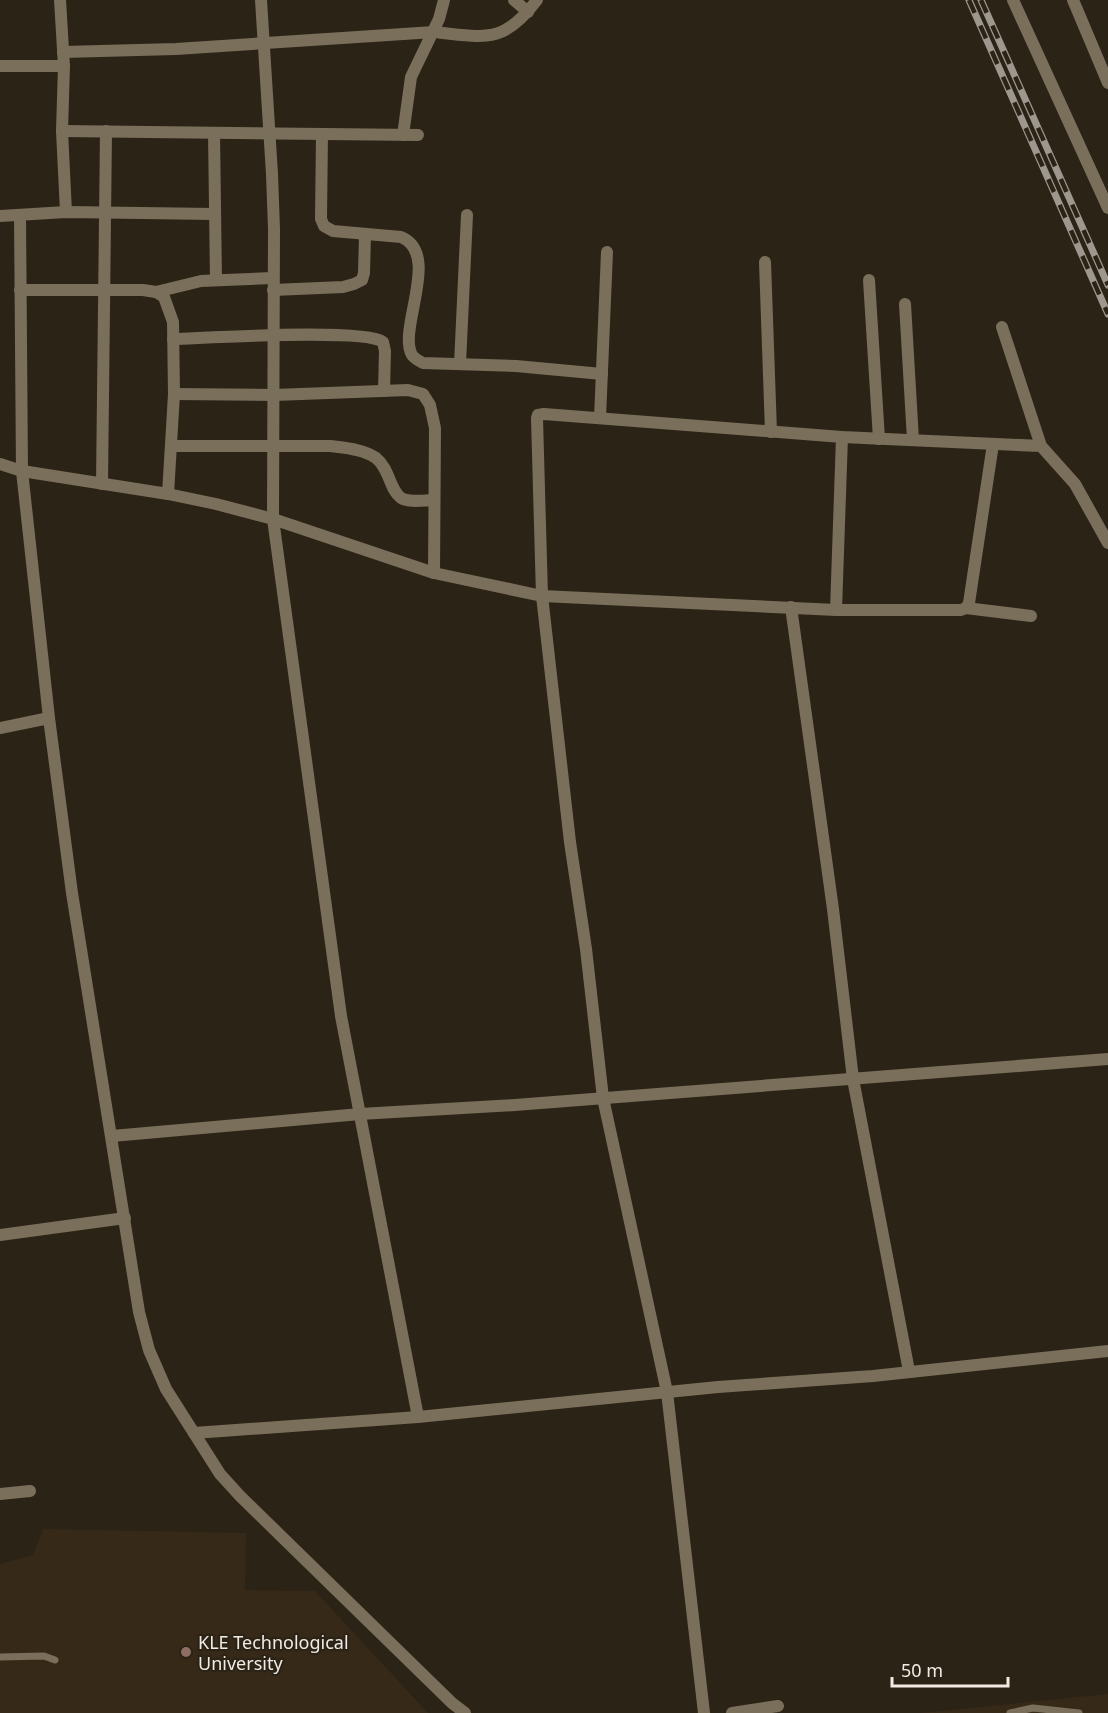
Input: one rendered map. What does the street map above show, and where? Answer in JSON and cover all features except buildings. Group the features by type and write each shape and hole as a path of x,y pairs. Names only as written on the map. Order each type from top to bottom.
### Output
{"street":[{"path":"60,0 64,66 62,131 66,212"},
{"path":"261,0 270,133 273,229 273,519 341,1016 418,1417"},
{"path":"404,135 413,68 434,32 444,0"},
{"path":"514,0 528,12"},
{"path":"63,52 128,51 434,32 473,36 500,33 515,26 537,0"},
{"path":"1013,0 1103,181 1108,208"},
{"path":"1073,0 1107,77"},
{"path":"0,66 64,66"},
{"path":"62,131 418,135"},
{"path":"102,484 106,131"},
{"path":"214,133 216,280"},
{"path":"322,134 321,219 324,226 333,231 401,237 414,246 418,257 418,272 409,347 412,354 423,363 516,366 602,374"},
{"path":"0,216 66,212 214,214"},
{"path":"20,215 22,471 49,717 72,893 139,1312 148,1350 166,1389 220,1474 452,1703 465,1713"},
{"path":"460,364 467,215"},
{"path":"20,290 104,288 156,292 184,284 216,280 326,289 354,285 362,280 364,273 365,235"},
{"path":"600,418 607,252"},
{"path":"765,262 771,432"},
{"path":"869,280 879,439"},
{"path":"156,292 165,297 173,322 174,394 168,494"},
{"path":"905,304 913,440"},
{"path":"1002,327 1041,446 1075,484 1108,543"},
{"path":"173,339 351,334 377,338 382,342 385,351 384,391"},
{"path":"174,394 408,390 423,394 430,405 435,428 434,573"},
{"path":"704,1713 667,1392 603,1098 586,950 570,842 542,596 537,418 538,415 544,414 842,437 1041,446"},
{"path":"836,609 842,437"},
{"path":"966,608 969,603 993,444"},
{"path":"171,446 330,446 368,454 387,469 394,488 401,498 411,501 434,500"},
{"path":"0,464 22,471 168,494 273,519 434,573 542,596 792,608 966,608 1031,616"},
{"path":"792,608 854,1079 909,1371"},
{"path":"0,728 49,717"},
{"path":"112,1136 360,1114 603,1098 1108,1059"},
{"path":"0,1235 125,1218"},
{"path":"194,1432 418,1417 667,1392 873,1376 1108,1351"},
{"path":"0,1494 30,1491"},
{"path":"732,1713 778,1706"}],"lane":[{"path":"0,1657 44,1656 56,1660"},
{"path":"1010,1713 1033,1708 1079,1713"}],"shaded area":[{"name":"KLE Technological University","path":"43,1529 246,1533 245,1590 315,1591 428,1713 0,1713 0,1564 33,1555"},
{"path":"1108,1694 1108,1713 921,1713"}],"railway":[{"path":"969,0 1108,314"},
{"path":"981,0 1108,285"}],"place":[{"name":"KLE Technological University","path":"186,1652"}]}
